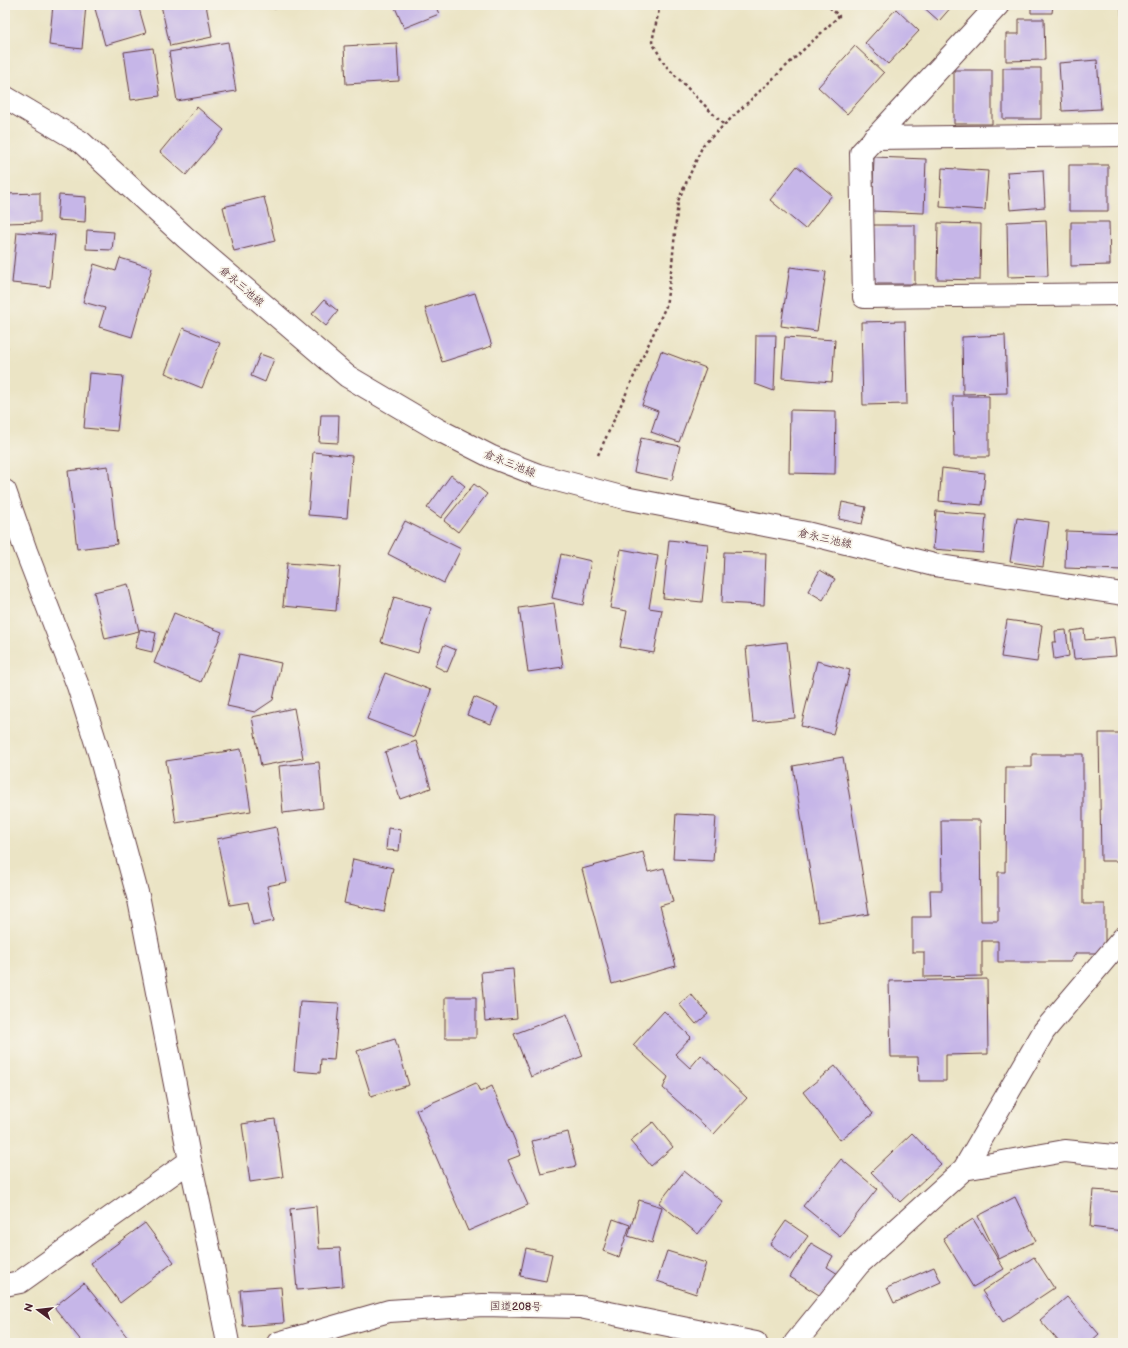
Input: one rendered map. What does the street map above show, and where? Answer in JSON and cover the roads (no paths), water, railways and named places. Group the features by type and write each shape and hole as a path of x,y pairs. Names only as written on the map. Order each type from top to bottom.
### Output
{"main road":[{"path":"998,5 861,153 864,297 1123,294"},
{"name":"倉永三池線","path":"5,98 81,142 186,238 347,376 437,429 492,457 538,475 625,498 806,533 934,565 1123,594"},
{"path":"874,138 1123,135"},
{"path":"5,491 26,551 78,686 100,756 139,900 190,1161 228,1343"},
{"path":"796,1343 859,1264 964,1169 1044,1031 1123,938"},
{"path":"964,1169 1065,1151 1123,1157"},
{"path":"5,1285 20,1282 190,1161"},
{"name":"国道208号","path":"278,1343 388,1312 483,1305 580,1308 756,1343"}]}
